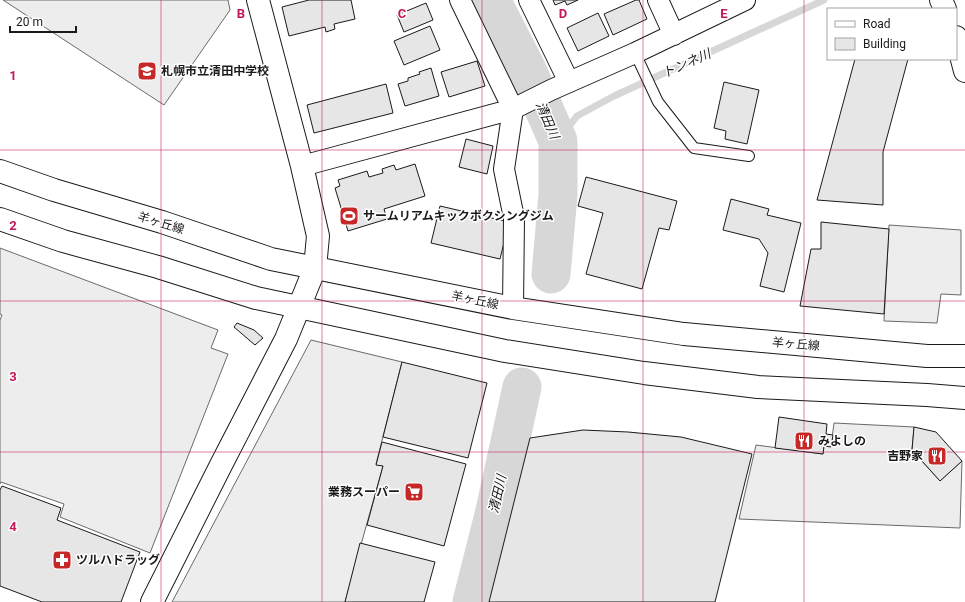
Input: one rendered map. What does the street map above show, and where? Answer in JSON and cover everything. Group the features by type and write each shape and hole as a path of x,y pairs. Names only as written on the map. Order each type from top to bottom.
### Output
{"main road":[{"path":"152,602 286,340 315,268 318,236 302,166 258,0"},
{"path":"957,41 965,71"},
{"name":"羊ヶ丘線","path":"0,171 54,190 162,222 271,259 513,308 684,334 927,356 965,356"},
{"path":"0,219 63,241 158,267 256,298 505,351 644,373 758,386 965,398"}],"street":[{"path":"460,0 519,106 504,169 514,218 513,308"},
{"path":"529,0 569,82"},
{"path":"658,0 674,35"},
{"path":"302,166 519,106 551,90 674,35 745,0"}],"lane":[{"path":"635,53 658,102 694,148 749,156"}],"shaded area":[{"name":"札幌市立清田中学校","path":"3,0 228,0 230,10 164,105"},
{"path":"889,225 961,230 961,295 941,294 937,323 884,321"},
{"path":"0,248 218,330 211,348 228,354 150,553 60,517 64,504 1,482 0,484 0,320 2,315 0,314"},
{"path":"311,340 402,362 376,464 383,466 345,602 172,602"},
{"path":"834,423 914,427 912,450 940,481 962,461 960,528 739,519 756,445 823,454 824,446 831,446"}],"building":[{"path":"309,0 351,0 355,19 334,24 335,29 326,32 325,27 289,36 282,7"},
{"path":"553,0 578,0 567,5 565,1 555,5"},
{"path":"639,0 647,19 613,35 604,14"},
{"path":"426,3 433,20 404,32 397,15"},
{"path":"598,13 609,36 578,51 567,28"},
{"path":"430,26 440,50 404,65 394,41"},
{"path":"855,60 908,60 883,152 883,205 817,200"},
{"path":"477,61 485,86 449,97 441,72"},
{"path":"431,68 439,96 405,106 398,84 408,81 408,78"},
{"path":"724,82 759,90 747,144 725,139 726,131 714,128"},
{"path":"386,84 393,113 314,133 307,105"},
{"path":"466,139 493,146 487,174 459,167"},
{"path":"415,164 425,196 384,209 387,219 348,231 335,188 340,186 338,180 367,171 369,177 383,173 382,169 394,165 396,170"},
{"path":"586,177 677,201 669,230 659,228 642,289 586,274 603,213 578,206"},
{"path":"731,199 769,209 767,215 801,223 784,292 760,286 768,253 759,239 723,230"},
{"path":"440,206 509,222 500,259 431,243"},
{"path":"821,222 889,229 884,314 800,306 811,249 821,249"},
{"path":"237,323 254,330 263,338 255,345 234,327"},
{"path":"402,362 487,383 468,458 383,437"},
{"name":"みよしの","path":"779,417 827,424 826,434 833,435 831,447 824,446 823,454 775,448"},
{"name":"吉野家","path":"914,427 936,432 962,461 940,481 912,450"},
{"path":"583,430 628,432 681,437 752,454 715,602 489,602 530,438"},
{"path":"382,442 466,464 444,546 367,525 383,466 376,465"},
{"path":"2,486 61,508 57,520 140,552 121,602 42,602 0,586 0,490"},
{"path":"360,543 435,562 424,602 345,602"}],"waterway":[{"name":"清田川","path":"491,0 527,70 558,141 558,195 551,274"},
{"name":"トンネ川","path":"558,141 577,116 614,96 824,0"},
{"name":"清田川","path":"472,602 495,511 522,387"}],"place":[{"name":"札幌市立清田中学校","path":"147,71"},
{"name":"サームリアムキックボクシングジム","path":"349,216"},
{"name":"みよしの","path":"804,441"},
{"name":"吉野家","path":"937,456"},
{"name":"業務スーパー","path":"414,492"},
{"name":"ツルハドラッグ","path":"62,560"}]}
